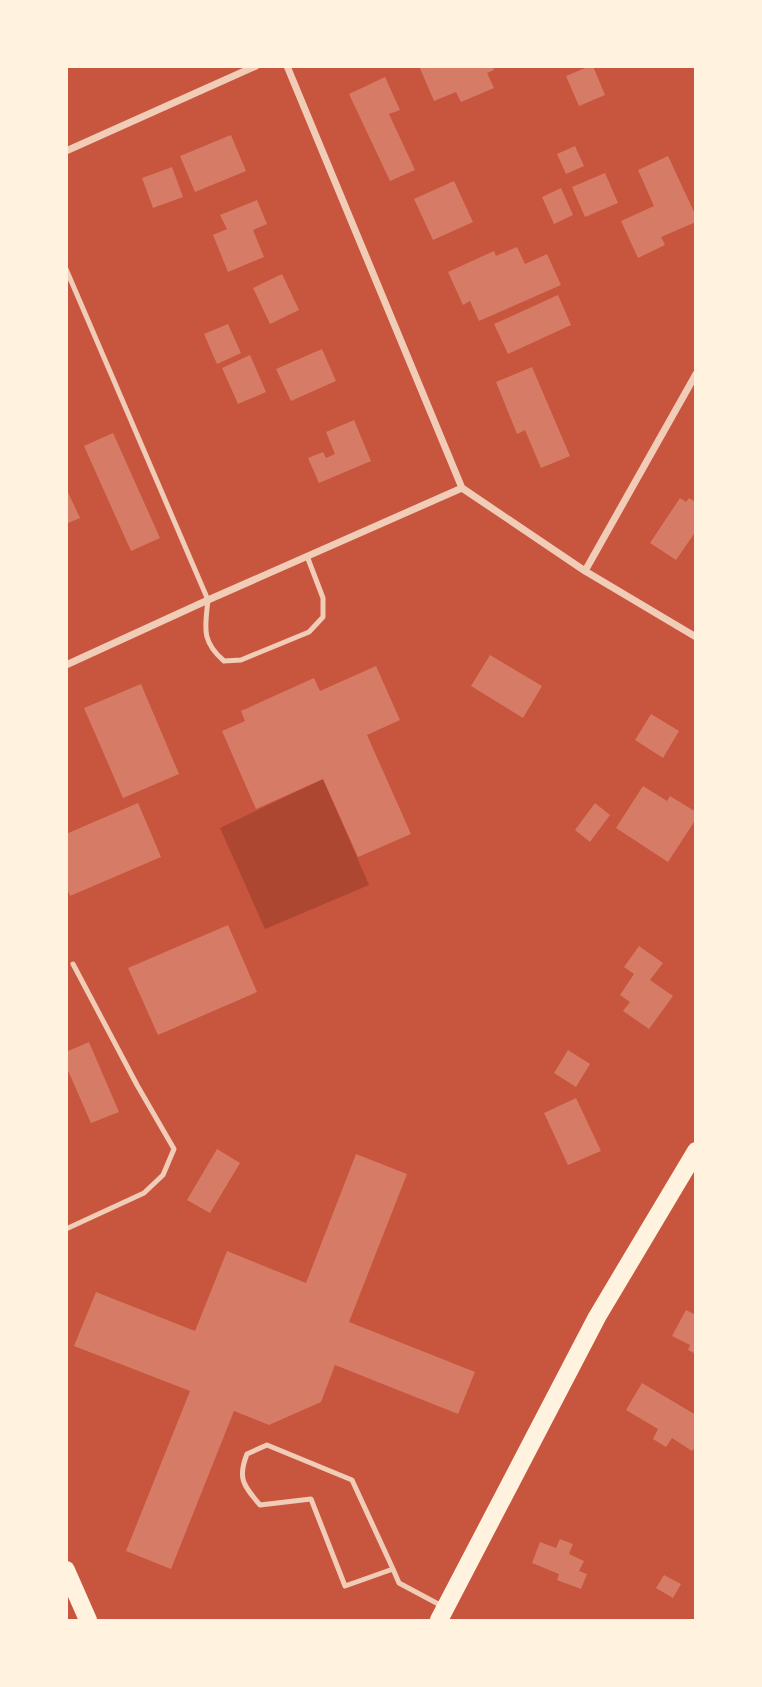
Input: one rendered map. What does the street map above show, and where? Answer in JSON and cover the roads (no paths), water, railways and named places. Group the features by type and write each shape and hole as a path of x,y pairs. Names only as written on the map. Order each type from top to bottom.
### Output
{"main road":[{"path":"442,1614 597,1317 695,1151"},
{"path":"66,1570 89,1620"}],"street":[{"path":"66,150 256,66"},
{"path":"287,66 462,488 585,571 695,637"},
{"path":"585,571 695,374"},
{"path":"66,665 462,488"}],"lane":[{"path":"66,269 208,600 204,633 212,650 224,661 242,660 309,632 323,617 323,598 307,556"},
{"path":"66,1229 144,1192 163,1175 174,1149 73,964"},
{"path":"393,1569 345,1586 311,1499 260,1506 245,1488 241,1470 247,1454 267,1445 352,1480 393,1569 399,1583 442,1614"}]}
